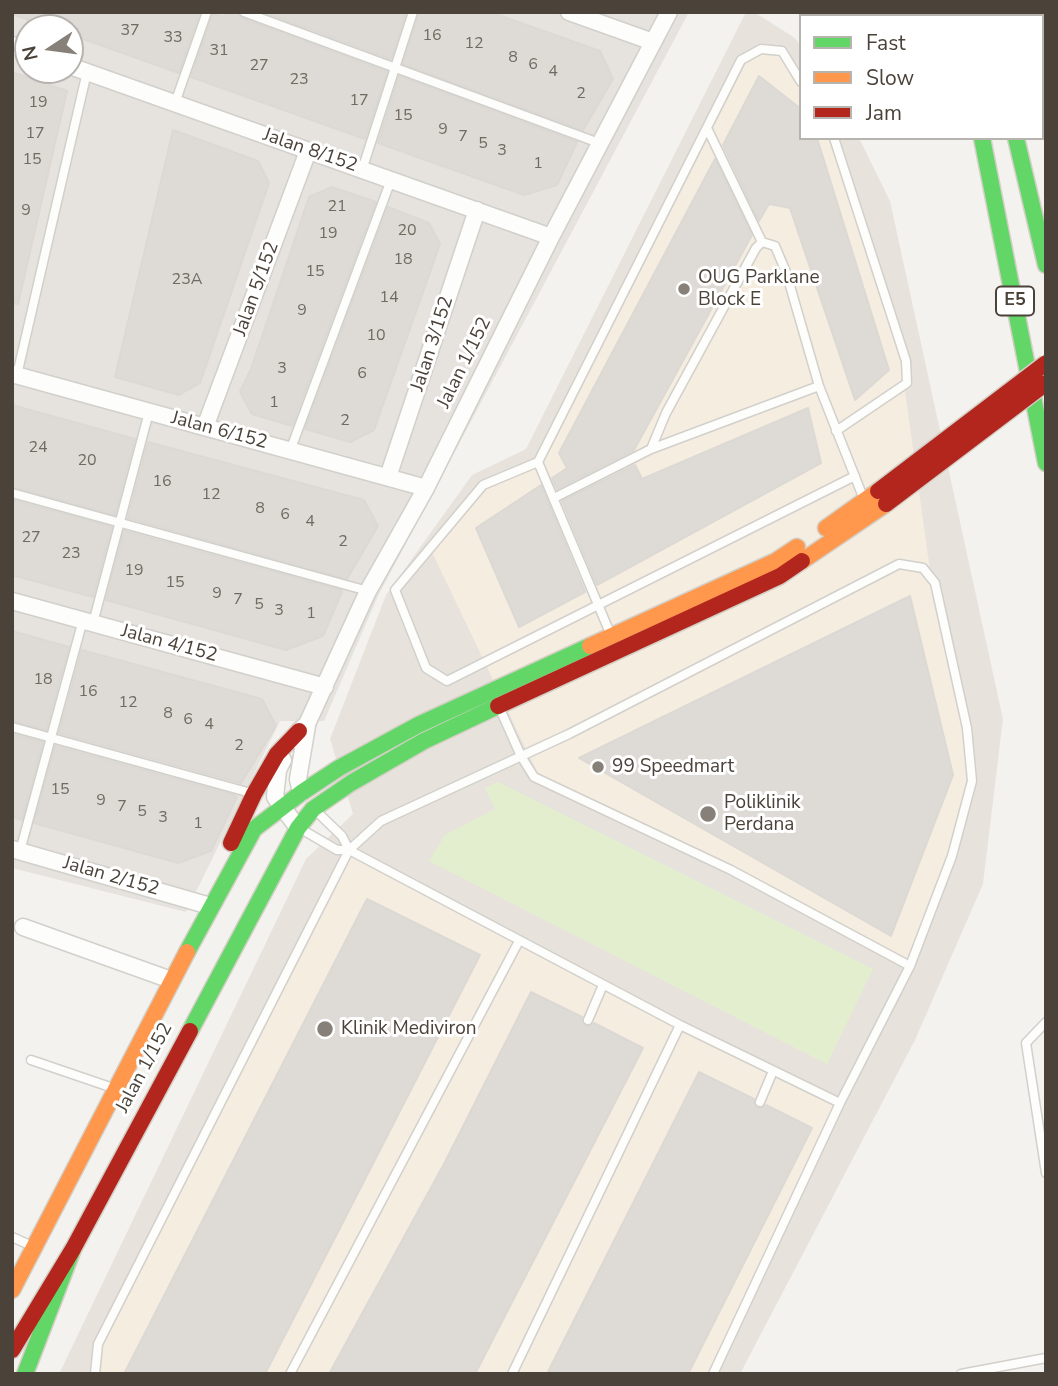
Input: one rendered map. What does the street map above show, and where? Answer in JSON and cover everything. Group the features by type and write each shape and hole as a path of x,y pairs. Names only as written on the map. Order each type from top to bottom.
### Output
{"main road":[{"name":"E5","path":"982,140 1046,463"},
{"name":"E5","path":"1016,140 1046,265"},
{"path":"876,498 1046,363"},
{"path":"210,906 254,829 339,768 418,725 776,561 876,498 1046,383"},
{"name":"Jalan 1/152","path":"12,1350 72,1249 298,828 313,808 424,741 780,576 876,498"},
{"path":"611,636 617,652"},
{"path":"210,906 219,869 254,794 277,754 303,727"},
{"path":"301,793 313,808"},
{"name":"Jalan 1/152","path":"12,1290 210,906"},
{"path":"25,1374 72,1249"}],"street":[{"path":"569,12 653,42"},
{"name":"Jalan 1/152","path":"303,727 325,687 368,591 426,488 551,237 669,12"},
{"name":"Jalan 8/152","path":"84,71 551,237"},
{"name":"Jalan 5/152","path":"205,427 308,151"},
{"name":"Jalan 3/152","path":"388,478 477,210"},
{"name":"Jalan 6/152","path":"15,375 426,488"},
{"name":"Jalan 4/152","path":"12,601 325,687"},
{"path":"301,793 298,779 303,727"},
{"path":"298,828 275,797 278,770 303,727"},
{"name":"Jalan 2/152","path":"16,850 210,906"},
{"path":"23,927 172,980"}],"lane":[{"path":"175,103 207,12"},
{"path":"244,12 599,143"},
{"path":"362,170 413,12"},
{"path":"799,79 782,51 761,49 741,60 538,462 483,485 395,590 426,668 447,681 855,476"},
{"path":"15,375 87,72"},
{"path":"707,128 762,242 775,246 786,272 818,386 836,431 855,476 876,498"},
{"path":"835,140 906,361 907,383 836,431"},
{"path":"290,451 391,180"},
{"path":"652,449 666,413 756,248 762,242"},
{"path":"554,498 652,449 818,386"},
{"path":"16,850 119,523 149,412"},
{"path":"538,462 611,636"},
{"path":"12,493 368,591"},
{"path":"94,1374 98,1344 349,849 382,821 569,734 898,564 923,568 935,583 967,728 972,782 952,856 910,966 840,1103 713,1374"},
{"path":"499,707 521,756 534,777 731,870 910,966"},
{"path":"12,727 254,794"},
{"path":"313,808 342,836 349,849"},
{"path":"298,828 337,850 349,849 680,1025 840,1103"},
{"path":"290,1374 519,941"},
{"path":"588,1020 603,985"},
{"path":"1046,1022 1026,1043 1046,1173"},
{"path":"512,1374 680,1025"},
{"path":"31,1060 116,1089"},
{"path":"761,1102 774,1071"},
{"path":"12,1237 34,1247"},
{"path":"961,1374 996,1370 1046,1358"}],"shaded area":[{"path":"12,12 689,12 378,596 324,721 280,721 186,912 12,868"},
{"path":"746,12 754,12 799,43 799,140 860,140 890,201 1003,719 983,884 915,1040 740,1374 59,1374 306,859 353,814 330,739 386,595 472,475 526,449"},
{"path":"763,53 780,56 799,87 799,140 831,140 901,362 932,585 963,729 967,780 948,853 908,960 723,861 538,774 432,552 487,489 543,464 746,63"},
{"path":"351,856 690,1035 834,1105 708,1374 99,1374 102,1343"}],"green space":[{"path":"498,782 873,969 827,1064 429,861 445,835 495,809 485,788"}],"building":[{"path":"200,12 179,73 84,39 84,14 12,14"},
{"path":"226,12 238,12 242,18 387,72 365,139 191,77 213,14 225,17"},
{"path":"264,12 406,12 391,59"},
{"path":"419,12 490,12 600,51 613,79 583,130 403,64"},
{"path":"12,72 14,84 47,84 67,91 18,304 12,303"},
{"path":"399,76 577,142 557,185 524,195 378,143"},
{"path":"759,76 799,107 799,140 818,140 889,370 855,400 790,208 769,204 759,221 723,145"},
{"path":"173,130 258,161 269,183 200,383 179,395 115,377"},
{"path":"715,159 752,235 634,450 557,489 552,478 567,468 559,453"},
{"path":"332,187 376,202 292,426 252,414 240,392 251,369 309,197"},
{"path":"388,207 429,223 440,244 374,430 350,442 305,429"},
{"path":"12,405 135,439 115,515 12,487"},
{"path":"808,408 821,463 597,585 562,501 635,465 642,479"},
{"path":"148,442 364,500 378,526 347,579 128,518"},
{"path":"541,485 585,592 519,627 476,528"},
{"path":"12,500 112,527 93,597 12,575"},
{"path":"124,531 342,592 323,636 286,650 106,600"},
{"path":"910,596 953,775 891,936 579,758"},
{"path":"12,631 69,647 46,730 12,721"},
{"path":"82,650 262,699 276,726 241,783 59,733"},
{"path":"12,734 43,742 22,820 12,817"},
{"path":"55,746 237,797 211,851 178,863 34,823"},
{"path":"367,899 480,955 265,1374 124,1374"},
{"path":"531,992 582,1017 585,1026 594,1023 643,1048 475,1374 329,1374 444,1164"},
{"path":"699,1072 754,1099 757,1108 766,1105 812,1128 688,1374 547,1374"}],"traffic: fast":[{"path":"982,140 1046,463"},
{"path":"1016,140 1046,265"},
{"path":"187,952 254,829 301,793 339,768 418,725 590,646"},
{"path":"190,1031 298,828 313,809 351,783 424,741 498,706"},
{"path":"25,1374 73,1249"}],"traffic: slow":[{"path":"826,528 878,491"},
{"path":"802,561 886,504"},
{"path":"590,646 776,561 797,547"},
{"path":"12,1290 187,952"}],"traffic: jam":[{"path":"878,491 1046,363"},
{"path":"886,504 1046,383"},
{"path":"498,706 780,576 802,561"},
{"path":"231,843 277,754 299,731"},
{"path":"12,1350 73,1249 190,1031"}],"place":[{"name":"OUG Parklane Block E","path":"684,289"},
{"name":"99 Speedmart","path":"598,767"},
{"name":"Poliklinik Perdana","path":"708,814"},
{"name":"Klinik Mediviron","path":"325,1029"}]}
